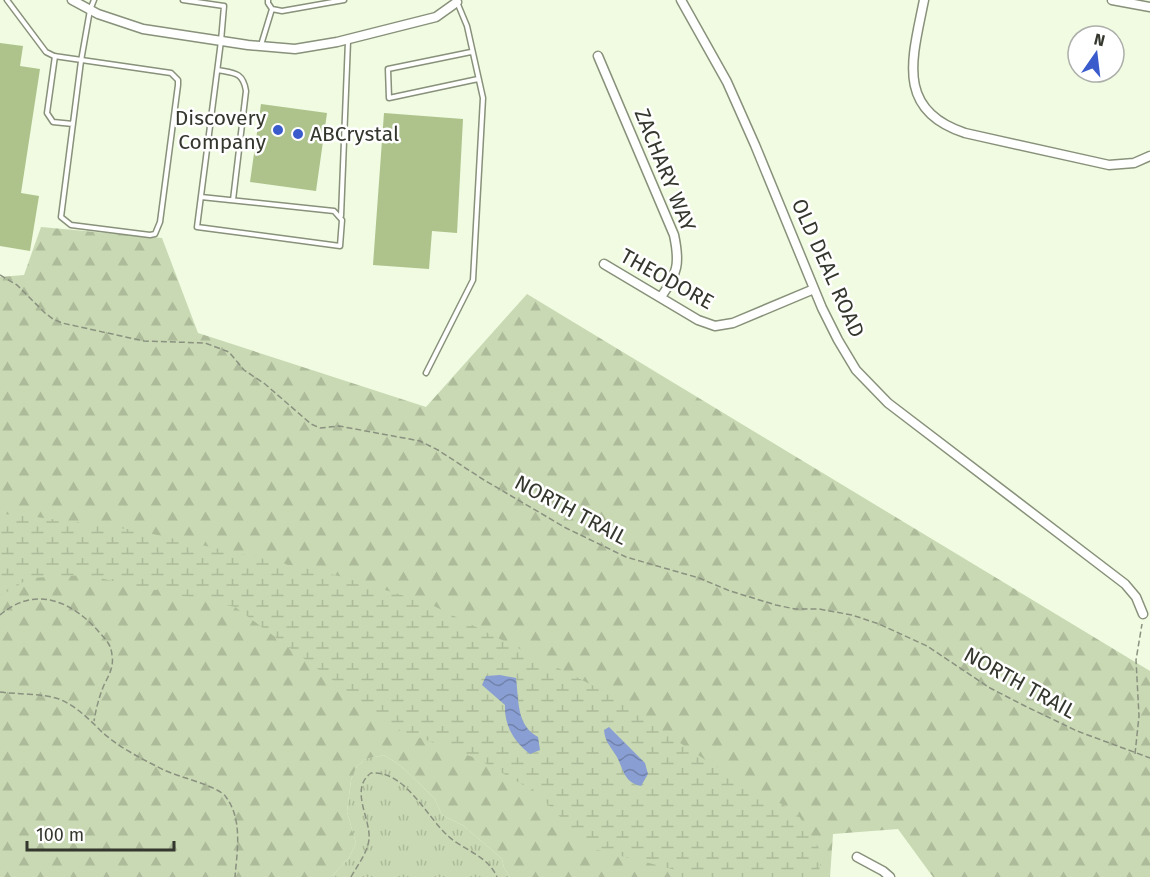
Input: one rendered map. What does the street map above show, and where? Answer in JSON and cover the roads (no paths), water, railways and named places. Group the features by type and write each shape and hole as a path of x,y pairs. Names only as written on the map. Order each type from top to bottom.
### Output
{"street":[{"path":"72,0 117,21 143,29 221,42 294,49 348,39 436,17 456,1"},
{"name":"OLD DEAL ROAD","path":"681,0 727,82 814,289 838,340 856,370 888,403 1125,584 1136,597 1143,614"},
{"path":"924,0 912,73 922,102 932,115 944,124 965,133 1109,165 1134,163 1150,156"},
{"path":"1112,0 1150,7"},
{"name":"ZACHARY WAY","path":"598,56 674,235 679,257 672,281 661,297"},
{"name":"THEODORE","path":"604,264 698,320 715,326 733,323 814,289"},
{"path":"857,857 890,877"}],"lane":[{"path":"7,0 46,52 81,61 171,74 178,80 160,222 155,234 71,225 61,217 81,61 90,9 94,0"},
{"path":"183,0 224,6 218,70 197,227 340,246 348,39"},
{"path":"268,0 272,9 282,11 344,0"},
{"path":"426,373 474,280 483,98 467,26 456,1"},
{"path":"261,46 272,9"},
{"path":"471,52 388,69 389,98 478,79"},
{"path":"55,56 47,113 53,122 73,124"},
{"path":"218,70 240,76 244,80 246,91 233,200"},
{"path":"201,197 334,211 341,217"}],"water":[{"path":"500,675 516,678 522,719 531,732 538,737 540,750 530,754 519,744 508,726 505,705 482,685 486,676"},
{"path":"609,727 645,763 648,774 641,786 631,782 625,775 606,738 604,730"}],"place":[{"name":"Discovery Company","path":"278,130"},
{"name":"ABCrystal","path":"298,134"}]}
